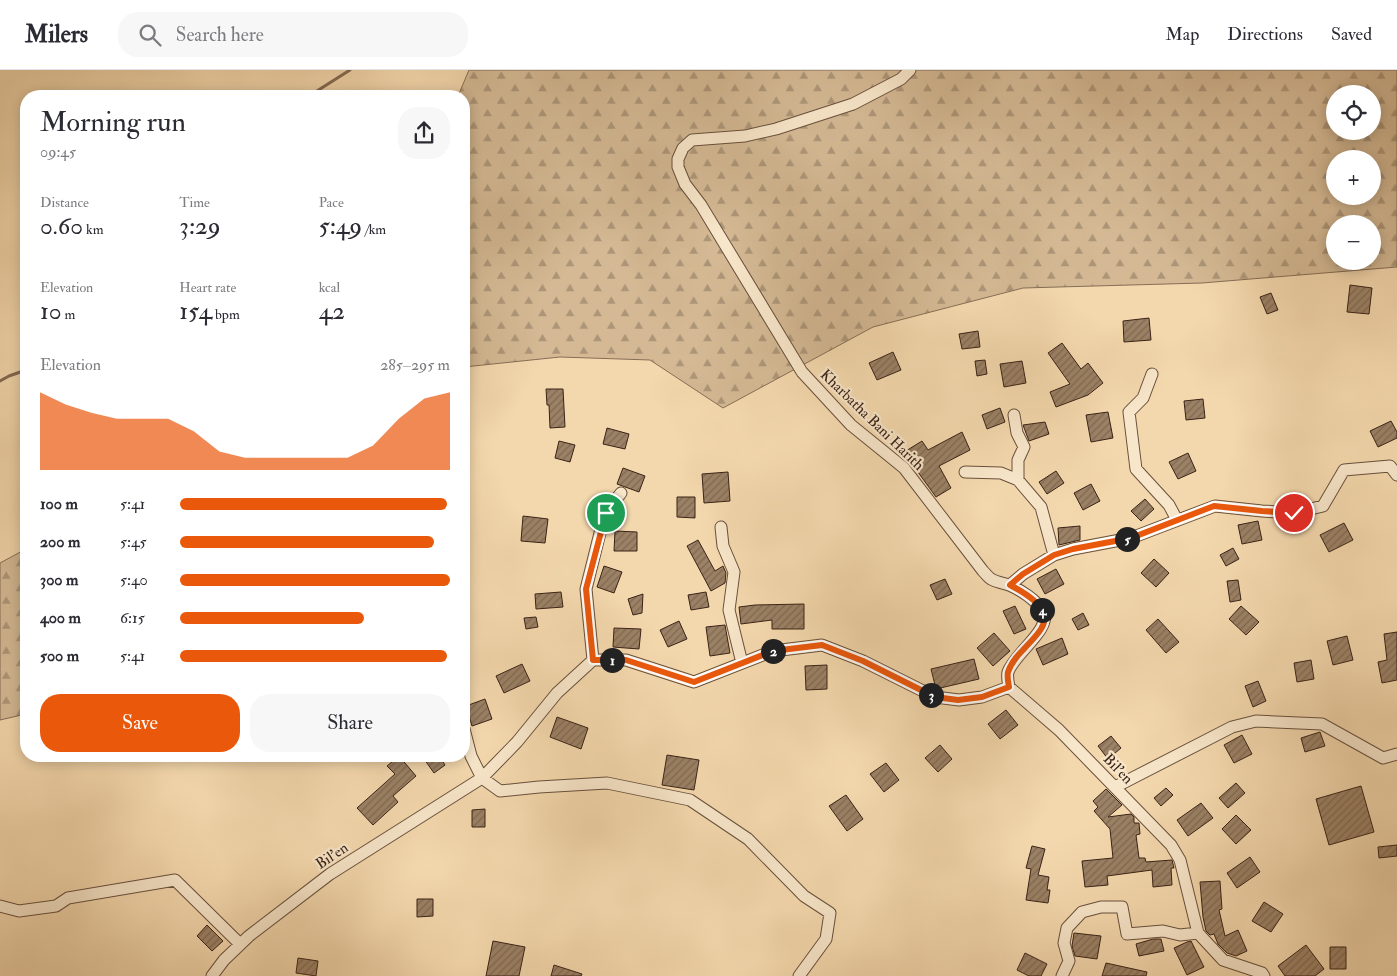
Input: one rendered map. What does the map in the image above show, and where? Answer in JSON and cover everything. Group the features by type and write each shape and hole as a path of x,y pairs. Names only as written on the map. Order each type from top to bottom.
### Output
{"street":[{"name":"Kharbatha Bani Harith","path":"910,70 901,78 852,104 776,129 745,136 692,140 683,148 678,159 678,168 685,184 701,205 802,372 851,424 904,468 982,570 991,579 1010,585"},
{"path":"1152,374 1143,398 1129,412 1136,469 1170,504 1178,520"},
{"path":"1014,415 1017,432 1024,447 1018,460 1018,480"},
{"path":"621,493 606,513 586,589 593,660 626,660 694,682 773,651 822,645 863,661 935,697 958,700 982,697 1009,687 1007,673 1014,660 1041,629 1045,619 1043,611 1036,603 1010,585 1023,574 1054,555 1073,549 1131,538 1214,506 1294,513 1323,506 1344,470 1390,466 1397,475"},
{"path":"965,472 1001,473 1018,480 1040,507 1054,555"},
{"path":"721,527 723,546 734,572 729,610 742,663"},
{"name":"Bil'en","path":"212,976 224,960 249,936 330,874 482,778 517,742 557,692 593,660"},
{"name":"Bil'en","path":"1009,687 1059,730 1171,845 1180,860 1198,934"},
{"path":"1115,787 1232,727 1256,721 1322,724 1383,758 1397,754"},
{"path":"470,752 482,778 500,791 607,784 690,800 748,840 804,896 830,913 826,939 799,976"},
{"path":"0,906 19,911 56,906 68,898 175,880 240,944"},
{"path":"1062,976 1069,961 1064,943 1067,928 1082,912 1101,907 1122,907 1127,934 1163,931 1180,935 1198,934 1223,960 1262,973 1264,976"}],"green space":[{"path":"469,70 1397,70 1397,267 1381,268 1381,215 1326,215 1326,270 1360,270 1202,283 1023,288 873,327 723,408 650,360 560,357 470,366 470,90 461,90"},
{"path":"20,552 20,715 0,720 0,563"}],"building":[{"path":"1350,285 1372,288 1369,314 1347,312"},
{"path":"1271,293 1278,310 1267,314 1260,297"},
{"path":"1149,318 1151,340 1124,342 1123,321"},
{"path":"978,331 980,347 962,349 959,334"},
{"path":"1062,343 1081,369 1088,363 1103,383 1088,395 1056,407 1050,392 1070,384 1048,353"},
{"path":"893,352 901,370 877,380 869,363"},
{"path":"985,360 987,374 977,376 975,361"},
{"path":"1022,361 1026,383 1004,387 1000,364"},
{"path":"546,389 563,389 565,427 550,428"},
{"path":"1203,399 1205,418 1186,420 1184,401"},
{"path":"1000,408 1005,422 987,429 982,415"},
{"path":"1108,412 1113,438 1091,442 1086,415"},
{"path":"1391,421 1397,432 1397,438 1378,447 1370,431"},
{"path":"1045,422 1049,434 1029,441 1023,425"},
{"path":"607,428 629,434 625,449 603,444"},
{"path":"962,432 970,450 939,466 951,488 936,497 915,468 901,454 922,441 928,450"},
{"path":"559,441 575,445 570,462 555,458"},
{"path":"1188,453 1196,471 1178,479 1169,462"},
{"path":"623,468 645,476 639,492 617,484"},
{"path":"1056,471 1064,483 1047,494 1039,482"},
{"path":"728,472 730,501 704,503 702,474"},
{"path":"1091,484 1100,501 1083,510 1074,493"},
{"path":"677,497 695,497 695,518 677,517"},
{"path":"1145,499 1154,509 1141,521 1131,511"},
{"path":"523,516 548,519 545,543 521,541"},
{"path":"1258,521 1262,540 1242,544 1238,525"},
{"path":"1344,523 1353,540 1329,552 1320,535"},
{"path":"1080,526 1080,540 1059,545 1058,528"},
{"path":"615,531 637,532 637,551 614,551"},
{"path":"698,540 715,571 723,566 726,573 725,583 711,591 687,546"},
{"path":"1233,548 1239,559 1226,566 1220,555"},
{"path":"1154,559 1169,573 1156,587 1141,573"},
{"path":"604,566 622,572 614,593 597,587"},
{"path":"1056,569 1064,584 1045,594 1037,579"},
{"path":"945,579 952,594 937,600 930,585"},
{"path":"1238,580 1241,600 1230,602 1227,581"},
{"path":"561,592 563,607 536,609 535,594"},
{"path":"706,592 709,607 691,610 688,595"},
{"path":"643,594 642,613 633,615 628,599"},
{"path":"804,604 804,629 772,629 772,620 741,624 739,607"},
{"path":"1015,606 1026,629 1014,634 1003,611"},
{"path":"1241,606 1259,622 1246,635 1229,619"},
{"path":"1083,613 1089,625 1078,630 1072,619"},
{"path":"536,617 538,627 526,629 524,618"},
{"path":"1158,619 1179,642 1166,653 1146,630"},
{"path":"679,621 687,639 668,647 660,630"},
{"path":"725,625 730,653 710,656 706,627"},
{"path":"614,628 641,629 639,649 613,647"},
{"path":"1397,632 1397,680 1382,683 1378,662 1387,660 1384,634"},
{"path":"994,633 1010,651 993,666 977,648"},
{"path":"1347,636 1353,660 1333,665 1327,641"},
{"path":"1062,638 1068,654 1043,665 1036,649"},
{"path":"974,659 979,679 936,689 931,669"},
{"path":"1311,660 1314,679 1297,682 1294,663"},
{"path":"522,664 530,681 504,693 496,676"},
{"path":"827,665 827,689 806,690 805,666"},
{"path":"1258,681 1266,701 1253,707 1245,686"},
{"path":"485,699 492,719 472,726 470,705"},
{"path":"1006,710 1018,725 1000,739 988,724"},
{"path":"557,717 588,728 581,749 550,737"},
{"path":"1320,732 1325,746 1305,752 1301,738"},
{"path":"1242,735 1252,754 1234,763 1224,745"},
{"path":"1111,736 1121,748 1108,759 1098,746"},
{"path":"940,745 952,759 938,772 925,758"},
{"path":"667,755 699,760 694,790 662,785"},
{"path":"392,762 404,762 416,776 393,796 398,802 373,825 357,808 395,774 387,766"},
{"path":"426,762 443,762 445,765 434,773"},
{"path":"886,763 899,780 884,792 870,774"},
{"path":"1236,783 1245,793 1228,808 1219,798"},
{"path":"1361,786 1374,832 1329,845 1316,799"},
{"path":"1166,788 1173,795 1161,806 1154,798"},
{"path":"1106,789 1122,805 1108,817 1131,814 1134,817 1134,823 1139,823 1140,834 1136,835 1139,858 1145,858 1146,862 1172,860 1174,868 1171,868 1172,885 1153,887 1152,870 1107,876 1108,885 1085,887 1082,861 1113,858 1110,829 1094,811 1098,807 1093,801"},
{"path":"846,795 863,819 847,831 829,806"},
{"path":"1201,803 1213,818 1188,836 1177,820"},
{"path":"485,809 485,827 472,827 472,810"},
{"path":"1236,815 1251,830 1236,844 1222,829"},
{"path":"1397,845 1397,856 1379,858 1378,847"},
{"path":"1032,846 1045,849 1038,875 1049,877 1048,903 1026,900 1031,869 1026,868"},
{"path":"1250,857 1260,872 1237,888 1227,873"},
{"path":"1220,881 1222,909 1219,910 1225,936 1238,930 1247,951 1236,956 1227,953 1218,944 1214,934 1210,935 1206,931 1203,917 1200,882"},
{"path":"417,899 433,899 433,916 417,917"},
{"path":"1264,902 1283,914 1271,932 1252,921"},
{"path":"207,925 223,941 212,951 197,936"},
{"path":"1074,933 1101,936 1097,959 1075,956 1072,946"},
{"path":"1153,939 1161,939 1164,951 1139,956 1136,944"},
{"path":"493,941 525,947 519,976 486,976"},
{"path":"1191,941 1204,967 1187,975 1174,948"},
{"path":"1306,945 1324,969 1315,976 1285,976 1278,966"},
{"path":"1330,947 1346,947 1346,969 1330,969"},
{"path":"1025,953 1047,964 1041,976 1029,976 1017,970"},
{"path":"298,958 318,961 316,976 296,973"},
{"path":"1106,963 1147,972 1146,976 1102,976"},
{"path":"554,965 582,974 581,976 551,976"}],"waterway":[{"path":"318,90 350,70"},
{"path":"0,381 20,372"}],"route":[{"path":"606,513 586,589 593,660 626,660 694,682 773,651 822,645 863,661 935,697 958,700 982,697 1009,687 1007,673 1014,660 1041,629 1045,619 1043,611 1036,603 1010,585 1023,574 1054,555 1073,549 1131,538 1214,506 1294,513"}]}
